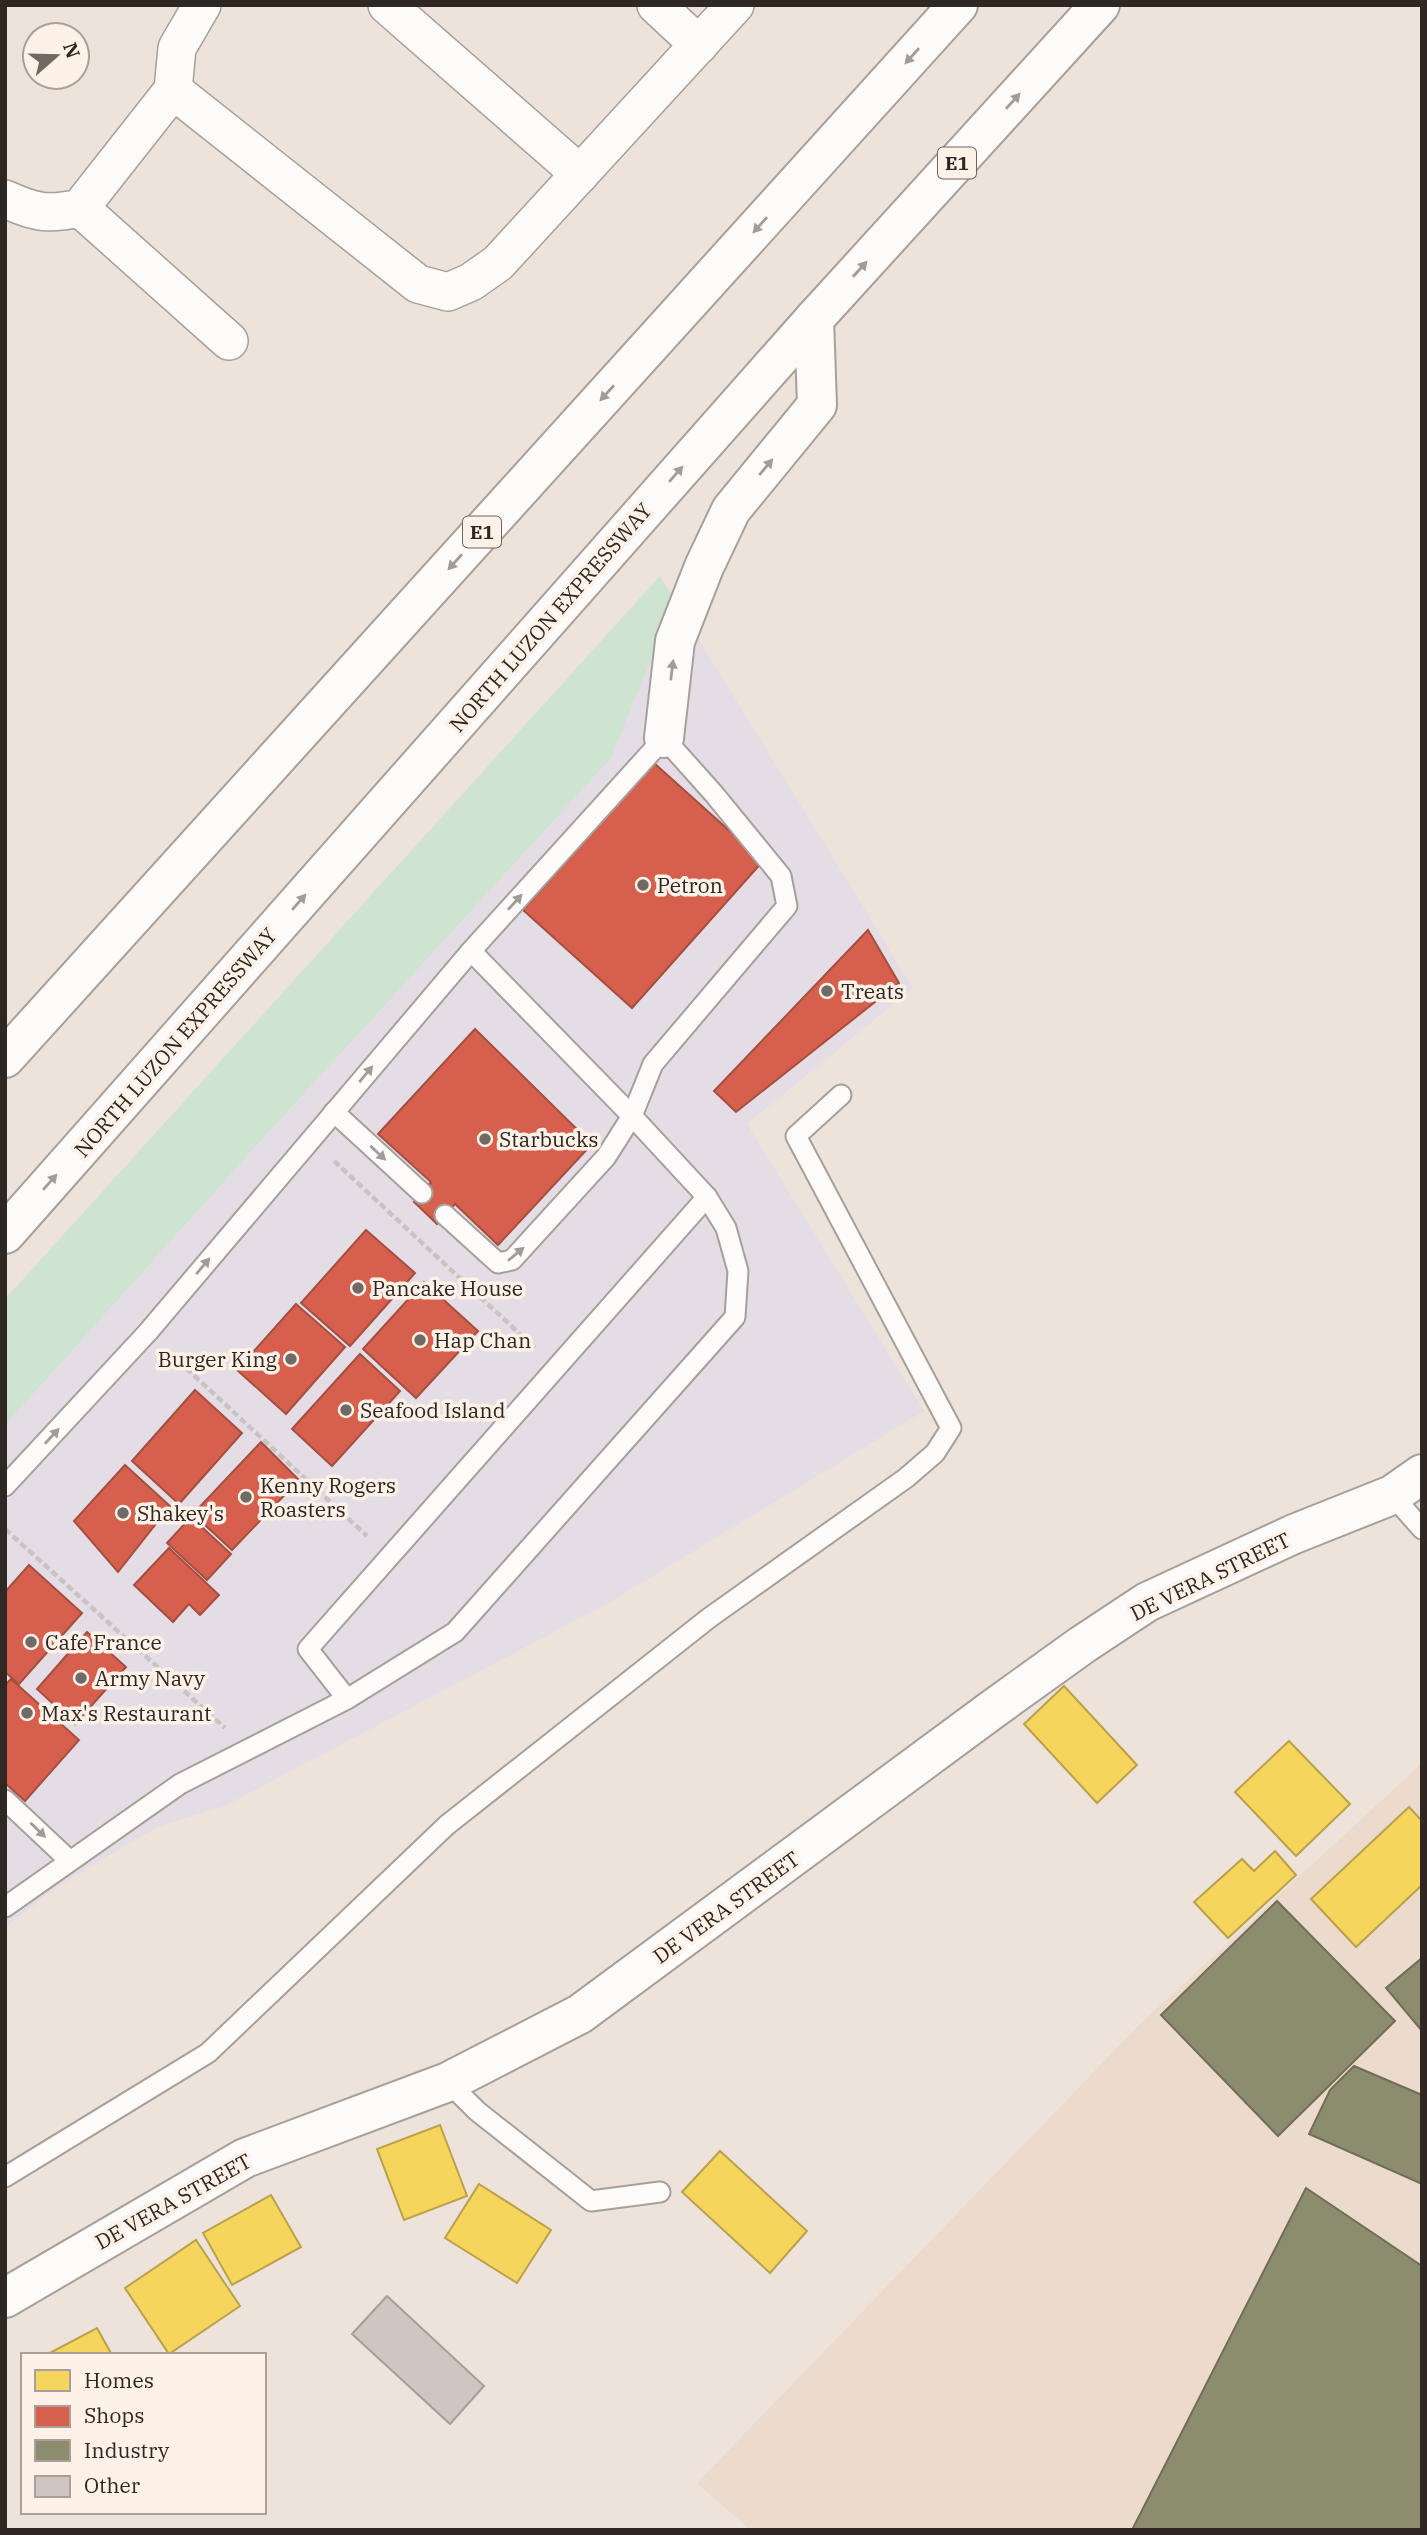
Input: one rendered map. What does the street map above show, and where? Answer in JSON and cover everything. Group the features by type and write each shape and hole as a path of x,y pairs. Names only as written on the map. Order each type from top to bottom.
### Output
{"main road":[{"name":"E1","path":"5,1058 958,5"},
{"name":"NORTH LUZON EXPRESSWAY","path":"5,1234 814,319 1100,5"},
{"path":"664,738 675,640 704,567 731,510 817,405 814,319"},
{"name":"DE VERA STREET","path":"5,2298 245,2158 448,2082 580,2014 1004,1701 1147,1602 1407,1485"}],"street":[{"path":"5,199 22,207 52,214 80,208 173,90 177,48 202,5"},
{"path":"387,5 580,174"},
{"path":"656,5 699,45"},
{"path":"173,90 418,284 448,292 471,282 498,263 735,5"},
{"path":"80,208 229,341"}],"lane":[{"path":"5,1486 148,1332 471,951 664,738 781,876 787,906 653,1064 632,1116 606,1157 512,1260 498,1264 445,1215"},
{"path":"5,1907 180,1784 347,1699 455,1632 735,1317 738,1271 726,1228 707,1198 632,1116 471,951"},
{"path":"5,2177 208,2053 447,1825 709,1618 906,1478 935,1452 951,1428 796,1136 841,1095"},
{"path":"334,1112 422,1193"},
{"path":"347,1699 308,1649 707,1198"},
{"path":"1407,1485 1422,1529"},
{"path":"5,1800 70,1861"},
{"path":"448,2082 477,2110 591,2201 660,2192"}],"path":[{"path":"310,1139 556,1368"},
{"path":"148,1332 388,1556"},
{"path":"5,1529 248,1749"}],"shaded area":[{"path":"660,576 913,988 747,1124 924,1411 607,1604 225,1806 157,1827 58,1886 5,1928 5,1301"},
{"path":"1422,1763 1422,2530 750,2530 697,2483 1138,2026"}],"green space":[{"path":"660,576 675,600 611,758 5,1425 5,1299"}],"building: Homes":[{"path":"1064,1686 1137,1765 1097,1803 1024,1724"},
{"path":"1289,1741 1350,1804 1296,1856 1235,1792"},
{"path":"1409,1807 1422,1821 1422,1885 1356,1947 1311,1899"},
{"path":"1275,1851 1296,1875 1228,1938 1194,1902 1242,1859 1254,1871"},
{"path":"440,2125 467,2196 404,2220 377,2149"},
{"path":"720,2151 807,2231 770,2273 682,2192"},
{"path":"479,2184 551,2230 517,2283 445,2238"},
{"path":"271,2195 301,2247 232,2285 203,2233"},
{"path":"196,2240 240,2306 168,2353 125,2288"},
{"path":"97,2328 111,2353 50,2353"}],"building: Shops":[{"name":"Petron","path":"654,763 763,861 632,1008 523,910"},
{"path":"868,930 899,983 736,1112 714,1091"},
{"name":"Starbucks","path":"475,1029 592,1144 498,1245 455,1204 437,1224 414,1202 431,1182 378,1134"},
{"name":"Pancake House","path":"366,1230 415,1273 350,1346 301,1303"},
{"name":"Hap Chan","path":"424,1282 478,1331 416,1398 363,1349"},
{"name":"Burger King","path":"296,1304 345,1347 286,1414 237,1370"},
{"name":"Seafood Island","path":"360,1354 400,1391 332,1466 292,1429"},
{"path":"195,1390 242,1433 179,1504 132,1461"},
{"name":"Kenny Rogers Roasters","path":"261,1442 299,1480 232,1550 193,1514"},
{"name":"Shakey's","path":"125,1465 170,1506 118,1572 74,1521"},
{"path":"191,1517 231,1554 207,1580 167,1543"},
{"path":"169,1548 219,1595 200,1615 189,1604 173,1622 134,1585"},
{"name":"Cafe France","path":"29,1565 82,1613 19,1684 5,1672 5,1592"},
{"name":"Army Navy","path":"87,1632 126,1667 75,1724 37,1689"},
{"name":"Max's Restaurant","path":"11,1679 79,1740 25,1801 5,1783 5,1685"}],"building: Industry":[{"path":"1277,1901 1395,2021 1278,2136 1161,2015"},
{"path":"1422,1958 1422,2031 1386,1988"},
{"path":"1354,2066 1422,2095 1422,2184 1309,2134 1330,2090"},
{"path":"1306,2188 1422,2266 1422,2530 1132,2530"}],"building: Other":[{"path":"387,2296 484,2386 450,2424 352,2334"}],"place":[{"name":"Petron","path":"643,885"},
{"name":"Treats","path":"827,991"},
{"name":"Starbucks","path":"485,1139"},
{"name":"Pancake House","path":"358,1288"},
{"name":"Hap Chan","path":"420,1340"},
{"name":"Burger King","path":"291,1359"},
{"name":"Seafood Island","path":"346,1410"},
{"name":"Kenny Rogers Roasters","path":"246,1497"},
{"name":"Shakey's","path":"123,1513"},
{"name":"Cafe France","path":"31,1642"},
{"name":"Army Navy","path":"81,1678"},
{"name":"Max's Restaurant","path":"27,1713"}]}
